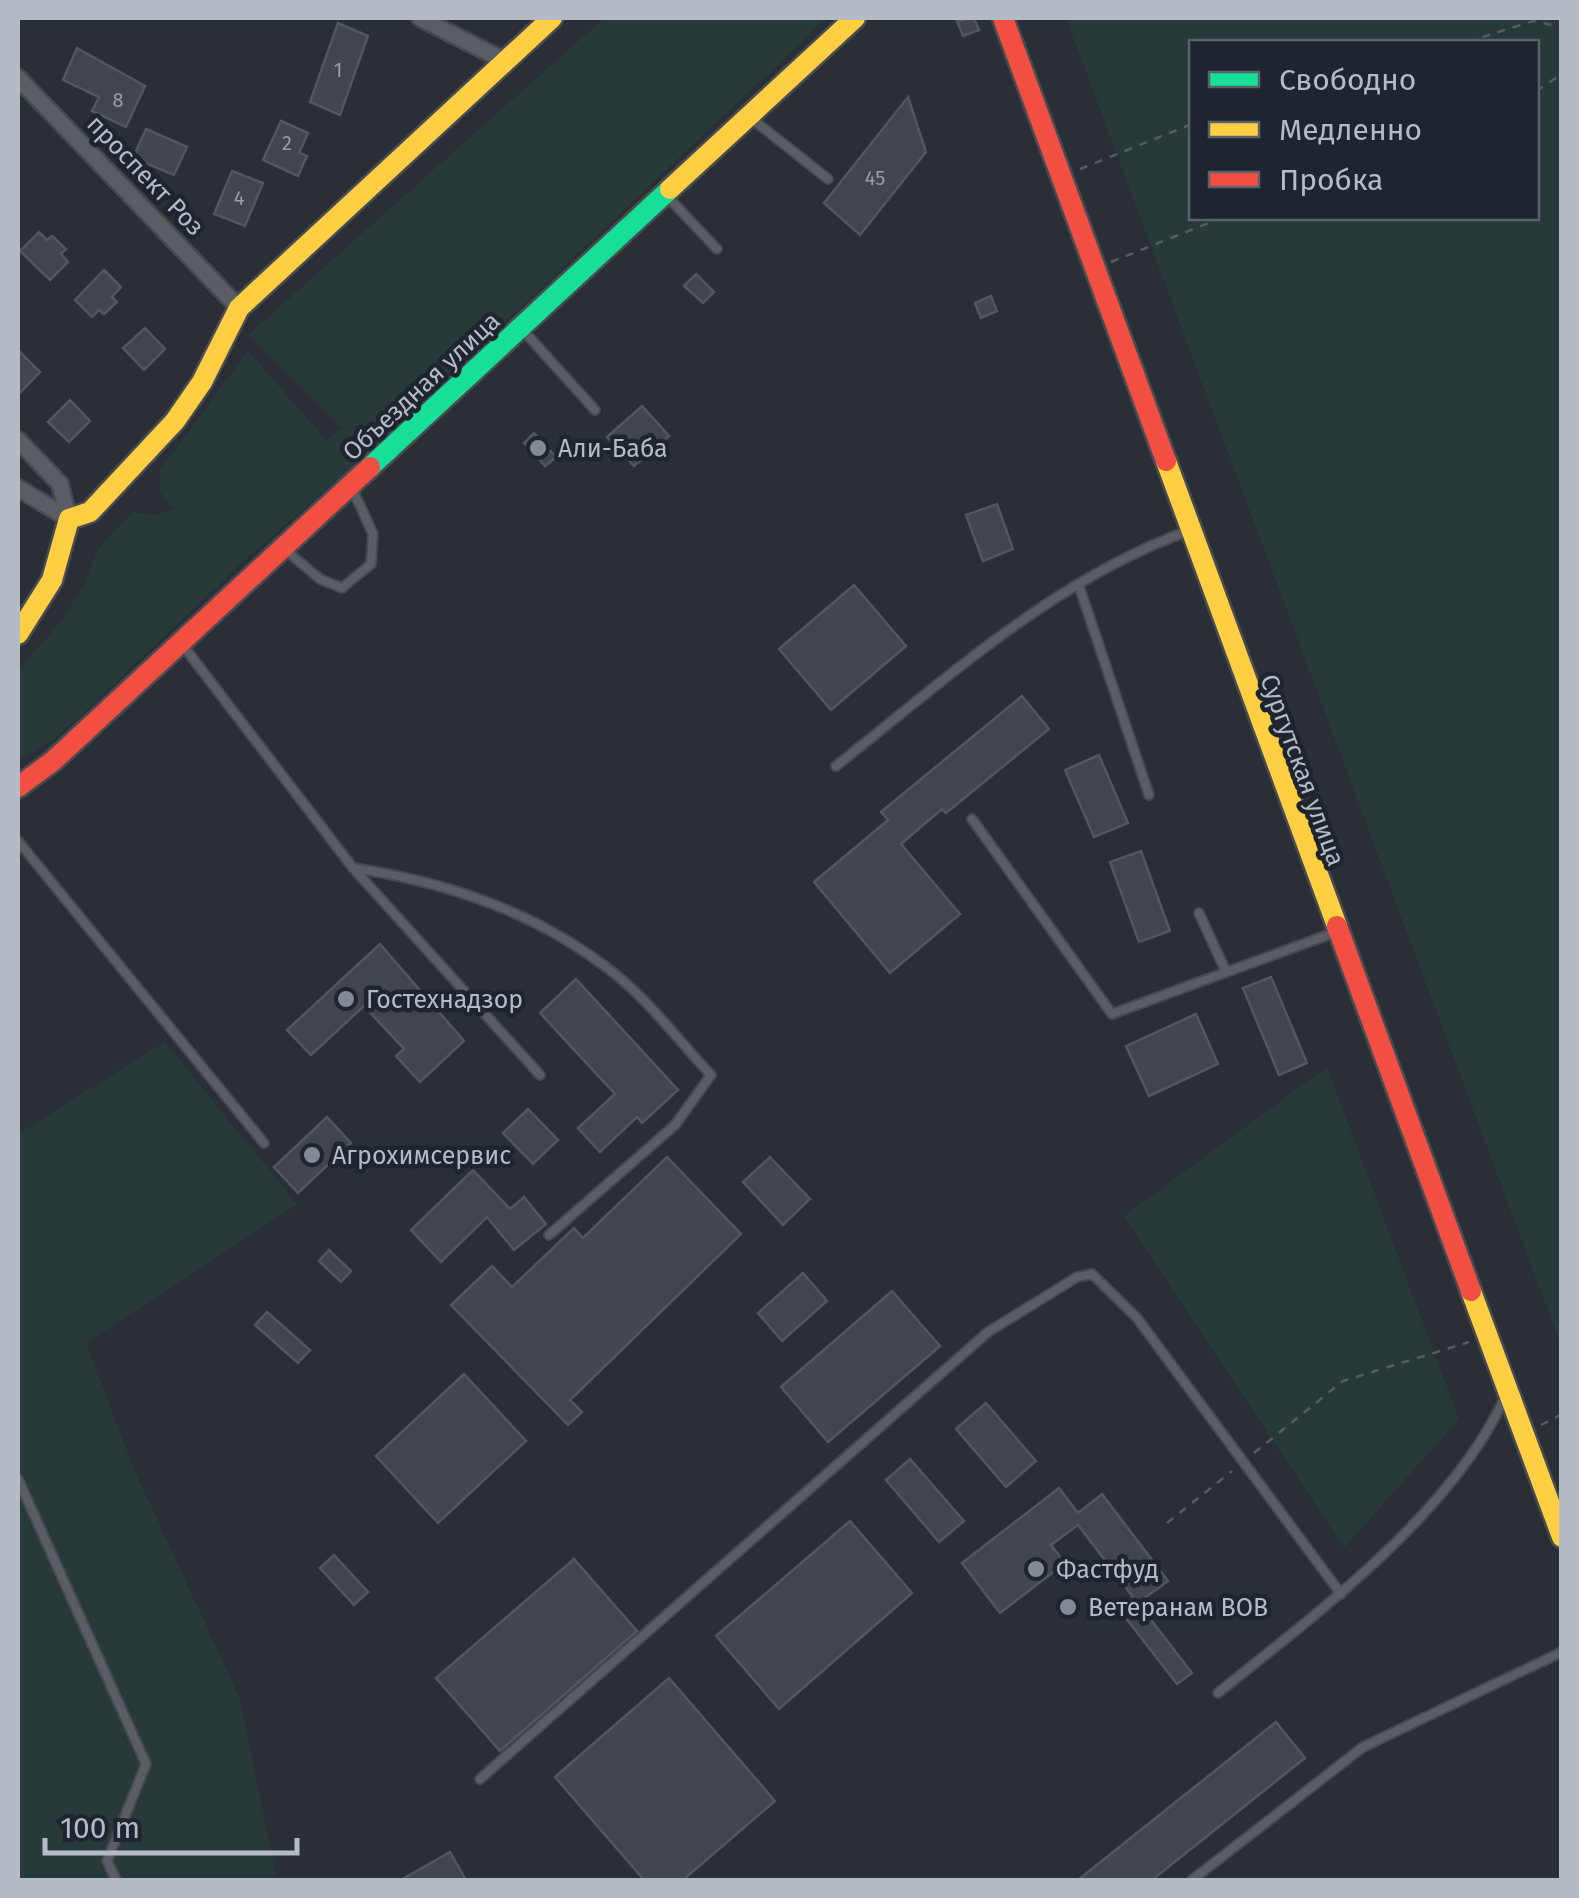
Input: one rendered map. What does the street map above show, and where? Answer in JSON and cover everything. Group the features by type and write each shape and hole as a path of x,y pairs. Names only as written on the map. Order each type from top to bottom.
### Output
{"street":[{"path":"420,18 505,61"},
{"path":"63,548 90,512 175,422 202,382 239,308 552,18"},
{"name":"Объездная улица","path":"18,787 53,761 855,18"},
{"name":"Сургутская улица","path":"1004,18 1485,1338 1562,1537"},
{"name":"проспект Роз","path":"18,78 239,308"},
{"path":"18,440 60,484 69,518 60,567 36,614 18,634"},
{"path":"18,488 69,518 90,512"}],"lane":[{"path":"748,116 828,179"},
{"path":"665,194 717,249"},
{"path":"521,328 595,410"},
{"path":"283,548 320,579 342,588 371,564 373,534 350,486"},
{"path":"836,766 1013,625 1147,546 1189,530"},
{"path":"1079,586 1149,795"},
{"path":"181,643 353,868 540,1075"},
{"path":"972,819 1112,1014 1336,932"},
{"path":"18,841 264,1143"},
{"path":"353,868 406,876 533,920 616,975 712,1075 675,1125 549,1235"},
{"path":"1199,913 1226,972"},
{"path":"480,1779 988,1332 1078,1277 1092,1274 1136,1318 1342,1594"},
{"path":"1218,1693 1342,1594 1458,1472 1494,1420 1506,1395"},
{"path":"18,1479 146,1764 107,1861 116,1880"},
{"path":"1192,1880 1363,1746 1562,1652"}],"path":[{"path":"1520,18 1522,25"},
{"path":"1473,40 1534,21 1562,27"},
{"path":"1539,90 1562,74"},
{"path":"1060,177 1189,125"},
{"path":"1094,270 1216,220"},
{"path":"1167,1523 1343,1381 1485,1338"}],"shaded area":[{"path":"604,18 827,18 354,465 245,560 59,736 18,761 18,670 58,625 85,584 98,549 132,512 156,515 173,509 160,492 160,470 248,351 326,440 341,428 248,335"},
{"path":"1066,18 1561,18 1561,1345"},
{"path":"165,1042 297,1204 86,1343 133,1467 240,1699 277,1880 18,1880 18,1134"},
{"path":"1327,1067 1459,1419 1344,1548 1124,1216"}],"building":[{"path":"974,18 979,30 963,36 957,21"},
{"path":"338,23 368,36 340,115 310,102"},
{"path":"77,48 145,86 126,127 92,111 99,97 63,80"},
{"path":"908,97 926,152 860,235 824,203"},
{"path":"281,121 308,133 299,153 307,156 298,176 263,160"},
{"path":"146,129 187,147 174,175 133,158"},
{"path":"232,171 263,183 245,226 214,214"},
{"path":"39,232 47,240 52,236 66,249 61,254 68,262 50,280 20,251"},
{"path":"104,270 121,287 112,297 117,302 104,314 99,310 92,317 75,300"},
{"path":"696,274 714,292 703,303 684,286"},
{"path":"991,296 997,311 981,318 975,303"},
{"path":"145,328 165,349 144,370 123,348"},
{"path":"18,350 40,372 18,395"},
{"path":"70,400 90,421 69,442 48,422"},
{"path":"642,406 669,436 634,466 607,437"},
{"path":"534,433 556,457 545,466 524,443"},
{"path":"997,504 1013,549 983,561 966,515"},
{"path":"854,585 906,646 831,710 779,649"},
{"path":"1022,696 1049,729 946,813 942,809 901,844 960,914 890,973 814,882 888,820 881,812"},
{"path":"1099,755 1128,823 1094,837 1065,770"},
{"path":"1141,851 1170,931 1139,942 1110,862"},
{"path":"380,944 464,1041 420,1082 396,1056 404,1049 364,1006 311,1055 287,1030"},
{"path":"1271,977 1307,1063 1279,1075 1243,988"},
{"path":"576,979 678,1090 642,1123 637,1117 600,1152 578,1128 615,1094 540,1013"},
{"path":"1196,1014 1218,1064 1149,1096 1126,1046"},
{"path":"528,1109 558,1140 533,1164 503,1133"},
{"name":"Агрохимсервис","path":"327,1117 351,1143 298,1193 274,1167"},
{"path":"667,1157 741,1234 570,1400 582,1412 568,1425 451,1305 492,1266 512,1287 574,1228 583,1238"},
{"path":"770,1157 810,1199 783,1225 743,1182"},
{"path":"473,1170 510,1209 524,1197 546,1224 514,1250 487,1217 441,1262 411,1230"},
{"path":"329,1250 351,1271 341,1282 319,1261"},
{"path":"803,1273 827,1301 782,1341 758,1313"},
{"path":"892,1291 940,1346 828,1442 781,1387"},
{"path":"267,1312 310,1350 298,1363 255,1325"},
{"path":"464,1374 526,1441 438,1523 376,1456"},
{"path":"986,1403 1036,1461 1006,1487 956,1429"},
{"path":"910,1459 964,1521 939,1542 886,1480"},
{"path":"1059,1488 1078,1513 1102,1494 1168,1581 1138,1603 1192,1673 1177,1684 1118,1608 1133,1597 1078,1525 1051,1545 1065,1563 1000,1613 962,1563"},
{"path":"850,1521 912,1593 779,1709 716,1636"},
{"path":"334,1555 368,1592 354,1605 320,1568"},
{"path":"574,1559 637,1631 500,1751 436,1678"},
{"path":"669,1678 775,1801 683,1880 644,1880 555,1777"},
{"path":"1276,1722 1305,1758 1152,1880 1078,1880"},
{"path":"450,1852 466,1880 401,1880"}],"traffic: fast":[{"path":"370,467 670,189"}],"traffic: slow":[{"path":"18,634 52,580 69,519 90,512 175,421 202,382 239,308 552,18"},
{"path":"670,189 855,18"},
{"path":"1166,461 1337,926"},
{"path":"1471,1291 1562,1537"}],"traffic: jam":[{"path":"1003,18 1166,461"},
{"path":"18,787 53,761 370,467"},
{"path":"1337,926 1471,1291"}],"place":[{"name":"Али-Баба","path":"538,448"},
{"name":"Гостехнадзор","path":"346,999"},
{"name":"Агрохимсервис","path":"312,1155"},
{"name":"Фастфуд","path":"1036,1569"},
{"name":"Ветеранам ВОВ","path":"1068,1607"}]}
